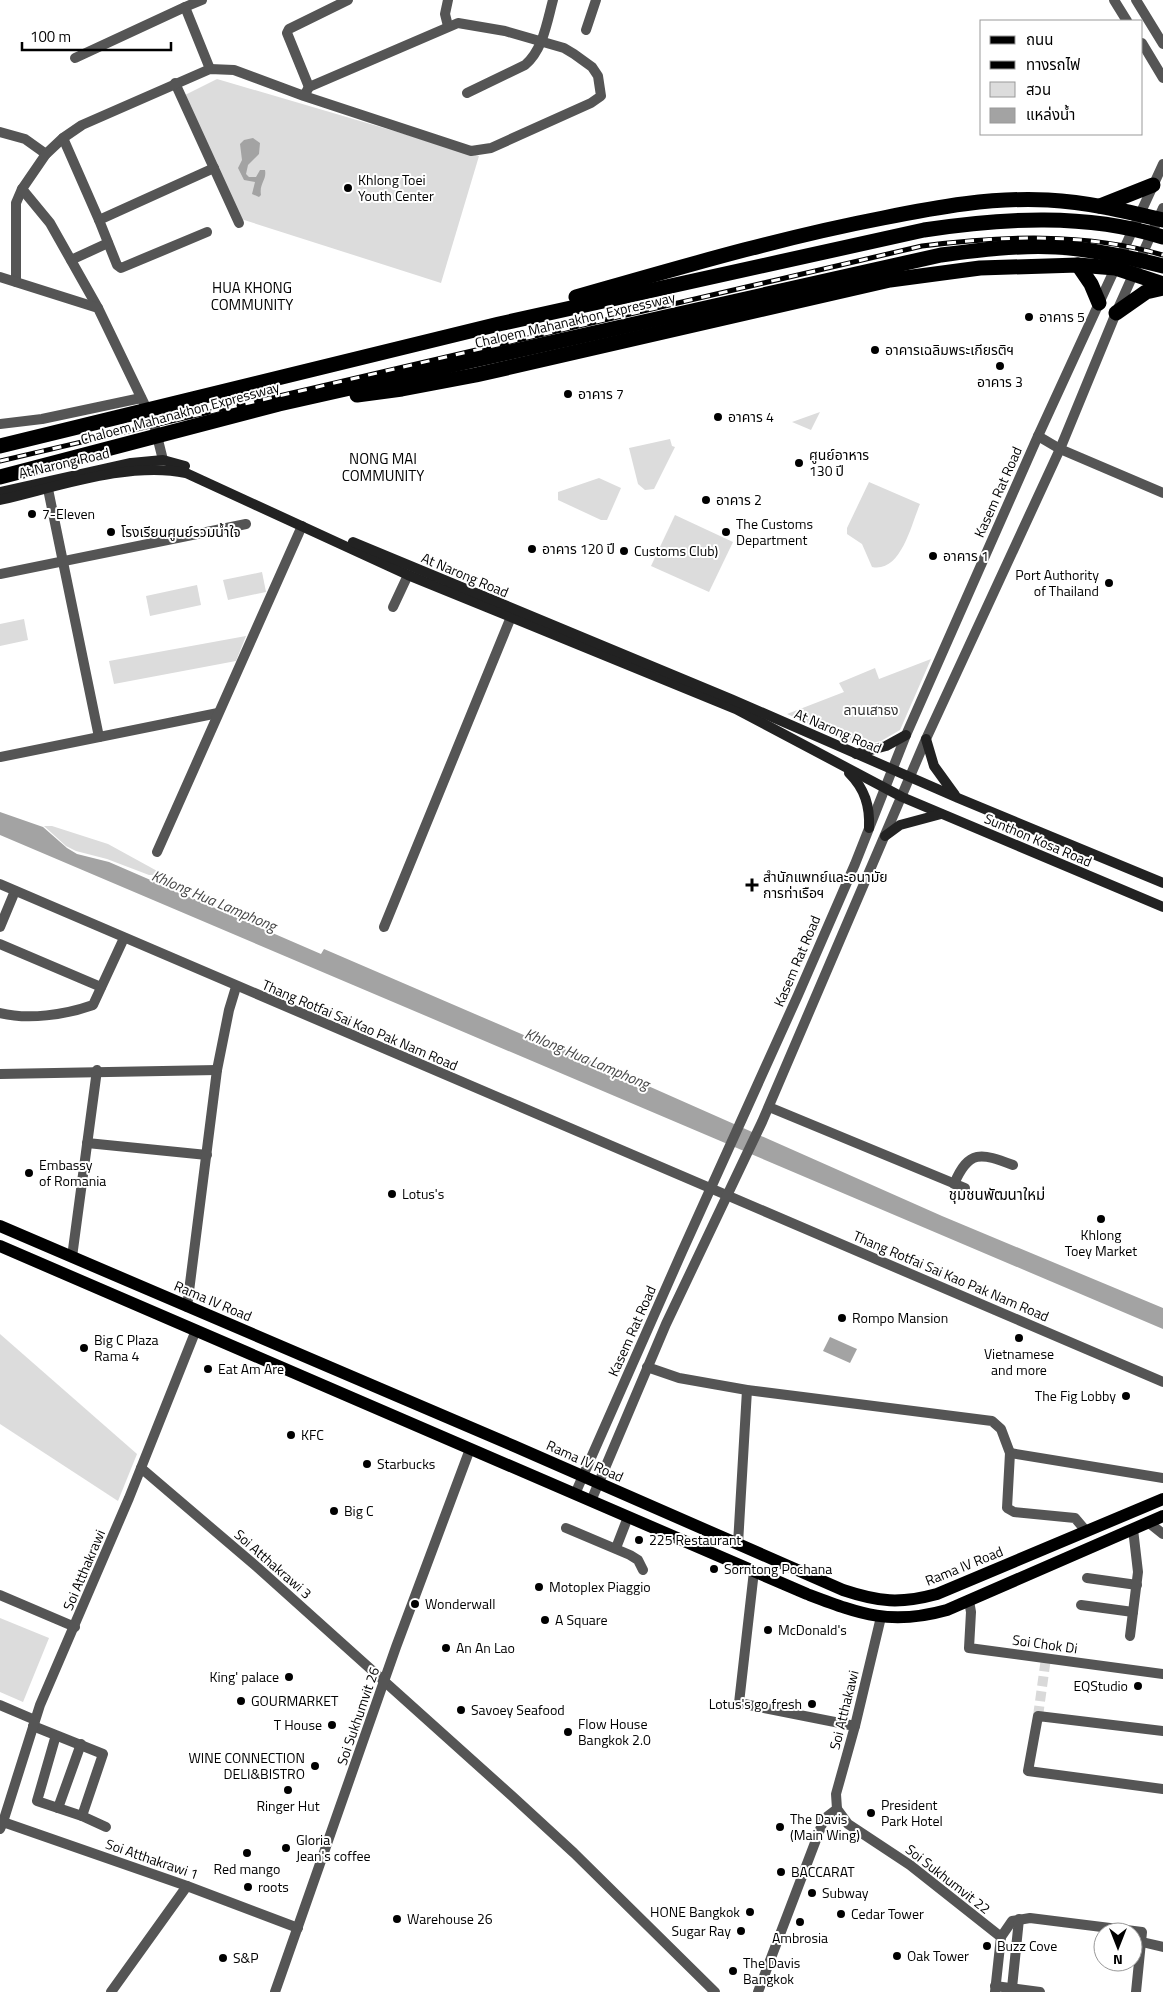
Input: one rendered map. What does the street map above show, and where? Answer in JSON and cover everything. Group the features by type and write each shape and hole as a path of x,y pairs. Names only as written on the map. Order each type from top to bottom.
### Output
{"highway":[{"path":"1100,206 1153,185"},
{"path":"499,324 561,302 746,249 924,210 1002,200 1048,200 1100,206 1140,215 1161,216"},
{"name":"Chaloem Mahanakhon Expressway","path":"0,446 499,324 880,238 971,223 1060,220 1142,231 1163,238"},
{"name":"Chaloem Mahanakhon Expressway","path":"0,477 279,404 941,254 1014,247 1057,247 1132,258 1163,266"},
{"path":"1078,265 1091,284 1099,303"},
{"path":"279,404 402,389 476,375 813,296 890,280 980,268 1078,265 1115,268 1163,284"},
{"path":"1116,314 1146,292 1163,288"}],"main road":[{"name":"At Narong Road","path":"0,492 131,462 193,468 349,541 731,699 910,777"},
{"name":"At Narong Road","path":"0,500 164,464 204,479 408,575 736,709 844,768 902,797"},
{"path":"855,754 878,749 906,734"},
{"path":"926,739 934,766 958,798"},
{"path":"844,768 865,794 870,811 869,828"},
{"name":"Sunthon Kosa Road","path":"910,777 1163,883"},
{"name":"Sunthon Kosa Road","path":"902,797 1163,907"},
{"path":"886,836 900,825 942,814"},
{"name":"Rama IV Road","path":"0,1226 583,1476 843,1590 882,1601 899,1602 937,1594 1163,1498"},
{"path":"0,1246 838,1606 880,1617 925,1616 969,1601 1163,1516"},
{"path":"196,1330 203,1314"}],"street":[{"path":"75,58 202,0"},
{"path":"448,0 445,14 448,26"},
{"path":"466,93 526,65 532,60 541,41 553,0"},
{"path":"586,30 596,0"},
{"path":"1114,0 1126,20"},
{"path":"1136,0 1163,44"},
{"path":"307,91 286,33 289,29 341,2"},
{"path":"185,7 210,69"},
{"path":"16,282 16,203 22,189 46,154 63,138 82,125 210,69 234,70 307,91 471,151 491,148 591,103 601,96 598,76 592,68 574,54 541,41 458,22 307,91"},
{"path":"1143,45 1163,78"},
{"path":"175,83 239,223"},
{"path":"0,132 25,139 46,154"},
{"path":"63,138 117,265 123,268 207,232"},
{"name":"Kasem Rat Road","path":"576,1494 652,1318 798,995 869,828 906,734 1038,436 1163,164"},
{"path":"99,220 214,168"},
{"path":"22,189 50,223 98,308 154,424 164,464"},
{"name":"Kasem Rat Road","path":"591,1501 666,1324 762,1122 926,739 1060,449 1116,314 1161,216"},
{"path":"71,260 108,243"},
{"path":"0,277 98,308"},
{"path":"0,424 42,419 141,398"},
{"path":"1038,436 1060,449 1163,493"},
{"path":"48,489 99,737"},
{"path":"0,574 246,524"},
{"path":"157,852 302,526"},
{"path":"393,607 408,575"},
{"path":"384,927 511,617"},
{"path":"0,757 218,713"},
{"name":"Thang Rotfai Sai Kao Pak Nam Road","path":"0,884 236,987 712,1187 1163,1382"},
{"path":"0,926 15,890"},
{"path":"0,1013 24,1016 77,1010 93,1005 124,938"},
{"path":"0,944 101,987"},
{"path":"187,1307 217,1070 229,1010 236,987"},
{"path":"798,995 814,1002"},
{"path":"0,1074 97,1070 217,1070"},
{"path":"72,1257 97,1070"},
{"path":"768,1108 965,1188"},
{"path":"87,1143 207,1155"},
{"path":"954,1184 962,1166 974,1157 988,1156 1013,1164"},
{"path":"652,1318 666,1324"},
{"name":"Soi Atthakrawi","path":"2,1825 34,1723 141,1468 196,1330"},
{"path":"647,1367 679,1378 747,1390 992,1421 1001,1429 1010,1453 1007,1508 1014,1512 1074,1518 1086,1531"},
{"path":"738,1544 747,1390"},
{"name":"Soi Sukhumvit 26","path":"275,1992 470,1449"},
{"path":"1010,1453 1163,1478"},
{"name":"Soi Atthakrawi 3","path":"141,1468 257,1567 574,1852 716,1992"},
{"path":"616,1548 628,1517"},
{"path":"1148,1522 1163,1534"},
{"path":"566,1528 634,1557 643,1570"},
{"path":"1130,1636 1138,1572 1133,1529"},
{"path":"754,1570 739,1703 855,1726"},
{"path":"1087,1578 1137,1585"},
{"path":"0,1595 75,1627"},
{"name":"Soi Chok Di","path":"969,1601 971,1612 970,1648 1163,1674"},
{"path":"1081,1605 1133,1612"},
{"name":"Soi Atthakawi","path":"837,1809 836,1794 855,1726 880,1617"},
{"path":"0,1705 56,1735 102,1752 104,1756 82,1816"},
{"path":"1163,1731 1038,1716 1028,1771 1163,1790"},
{"path":"56,1735 36,1798 38,1802 82,1816 106,1827"},
{"path":"58,1808 81,1744"},
{"path":"758,1992 824,1820 837,1809"},
{"name":"Soi Sukhumvit 22","path":"837,1809 848,1824 910,1865 1001,1937"},
{"name":"Soi Atthakrawi 1","path":"2,1825 187,1886 298,1928"},
{"path":"111,1992 187,1886"},
{"path":"1012,1988 1019,1918"},
{"path":"1040,1992 1012,1988 995,1989 1001,1937 1007,1926 1019,1918 1093,1926"},
{"path":"1143,1942 1163,1946"},
{"path":"1136,1992 1138,1972"}],"green space":[{"name":"Khlong Toei Youth Center","path":"217,79 479,156 441,283 241,219 185,95"},
{"path":"820,412 811,430 792,422"},
{"path":"670,439 672,446 675,447 654,489 645,490 638,484 629,448"},
{"path":"599,478 621,488 607,520 601,520 558,500 558,492"},
{"path":"869,482 920,504 904,546 890,563 882,567 872,567 862,544 847,534 847,528"},
{"path":"675,515 733,542 709,592 651,566"},
{"path":"262,572 266,592 228,600 223,580"},
{"path":"197,585 201,605 150,616 146,596"},
{"path":"24,619 28,640 0,646 0,624"},
{"path":"246,636 236,661 114,684 109,661"},
{"name":"ลานเสาธง","path":"931,659 900,730 881,741 859,746 787,714 844,692 839,683 875,668 879,679"},
{"path":"44,826 52,826 108,844 159,872 157,875 149,875 107,859 76,851 66,846"},
{"path":"0,1334 137,1454 118,1501 0,1424"},
{"path":"0,1618 49,1638 23,1702 0,1692"}],"water":[{"path":"253,138 260,143 259,154 248,165 246,174 249,177 256,177 260,170 265,170 261,195 259,197 252,194 255,182 244,180 238,168 242,160 240,144 244,140"},
{"name":"Khlong Hua Lamphong","path":"0,812 43,827 67,848 77,854 109,862 321,954 324,949 540,1042 542,1039 942,1216 1163,1308 1163,1329 0,835"},
{"path":"830,1337 857,1349 850,1363 823,1351"}],"tunnel":[{"path":"1038,1716 1046,1658"}],"railway":[{"path":"0,461 922,246 1013,238 1073,239 1103,242 1163,255"}],"place":[{"name":"Khlong Toei Youth Center","path":"348,188"},
{"name":"อาคาร 5","path":"1029,317"},
{"name":"อาคารเฉลิมพระเกียรติฯ","path":"875,350"},
{"name":"อาคาร 3","path":"1000,366"},
{"name":"อาคาร 7","path":"568,394"},
{"name":"อาคาร 4","path":"718,417"},
{"name":"ศูนย์อาหาร 130 ปี","path":"799,463"},
{"name":"อาคาร 2","path":"706,500"},
{"name":"7-Eleven","path":"32,514"},
{"name":"โรงเรียนศูนย์รวมน้ำใจ","path":"111,532"},
{"name":"The Customs Department","path":"726,532"},
{"name":"อาคาร 120 ปี","path":"532,549"},
{"name":"Customs Club)","path":"624,551"},
{"name":"อาคาร 1","path":"933,556"},
{"name":"Port Authority of Thailand","path":"1109,583"},
{"name":"สำนักแพทย์และอนามัย การท่าเรือฯ","path":"752,885"},
{"name":"Embassy of Romania","path":"29,1173"},
{"name":"Lotus's","path":"392,1194"},
{"name":"Khlong Toey Market","path":"1101,1219"},
{"name":"Rompo Mansion","path":"842,1318"},
{"name":"Vietnamese and more","path":"1019,1338"},
{"name":"Big C Plaza Rama 4","path":"84,1348"},
{"name":"Eat Am Are","path":"208,1369"},
{"name":"The Fig Lobby","path":"1126,1396"},
{"name":"KFC","path":"291,1435"},
{"name":"Starbucks","path":"367,1464"},
{"name":"Big C","path":"334,1511"},
{"name":"225 Restaurant","path":"639,1540"},
{"name":"Sorntong Pochana","path":"714,1569"},
{"name":"Motoplex Piaggio","path":"539,1587"},
{"name":"Wonderwall","path":"415,1604"},
{"name":"A Square","path":"545,1620"},
{"name":"McDonald's","path":"768,1630"},
{"name":"An An Lao","path":"446,1648"},
{"name":"King' palace","path":"289,1677"},
{"name":"EQStudio","path":"1138,1686"},
{"name":"GOURMARKET","path":"241,1701"},
{"name":"Lotus's go fresh","path":"812,1704"},
{"name":"Savoey Seafood","path":"461,1710"},
{"name":"T House","path":"332,1725"},
{"name":"Flow House Bangkok 2.0","path":"568,1732"},
{"name":"WINE CONNECTION DELI&BISTRO","path":"315,1766"},
{"name":"Ringer Hut","path":"288,1790"},
{"name":"President Park Hotel","path":"871,1813"},
{"name":"The Davis (Main Wing)","path":"780,1827"},
{"name":"Gloria Jean's coffee","path":"286,1848"},
{"name":"Red mango","path":"247,1853"},
{"name":"BACCARAT","path":"781,1872"},
{"name":"roots","path":"248,1887"},
{"name":"Subway","path":"812,1893"},
{"name":"HONE Bangkok","path":"750,1912"},
{"name":"Cedar Tower","path":"841,1914"},
{"name":"Warehouse 26","path":"397,1919"},
{"name":"Ambrosia","path":"800,1922"},
{"name":"Sugar Ray","path":"741,1931"},
{"name":"Buzz Cove","path":"987,1946"},
{"name":"Oak Tower","path":"897,1956"},
{"name":"S&P","path":"223,1958"},
{"name":"The Davis Bangkok","path":"733,1971"}],"district":[{"name":"HUA KHONG COMMUNITY","path":"252,296"},
{"name":"NONG MAI COMMUNITY","path":"383,468"},
{"name":"ชุมชนพัฒนาใหม่","path":"997,1195"}]}
